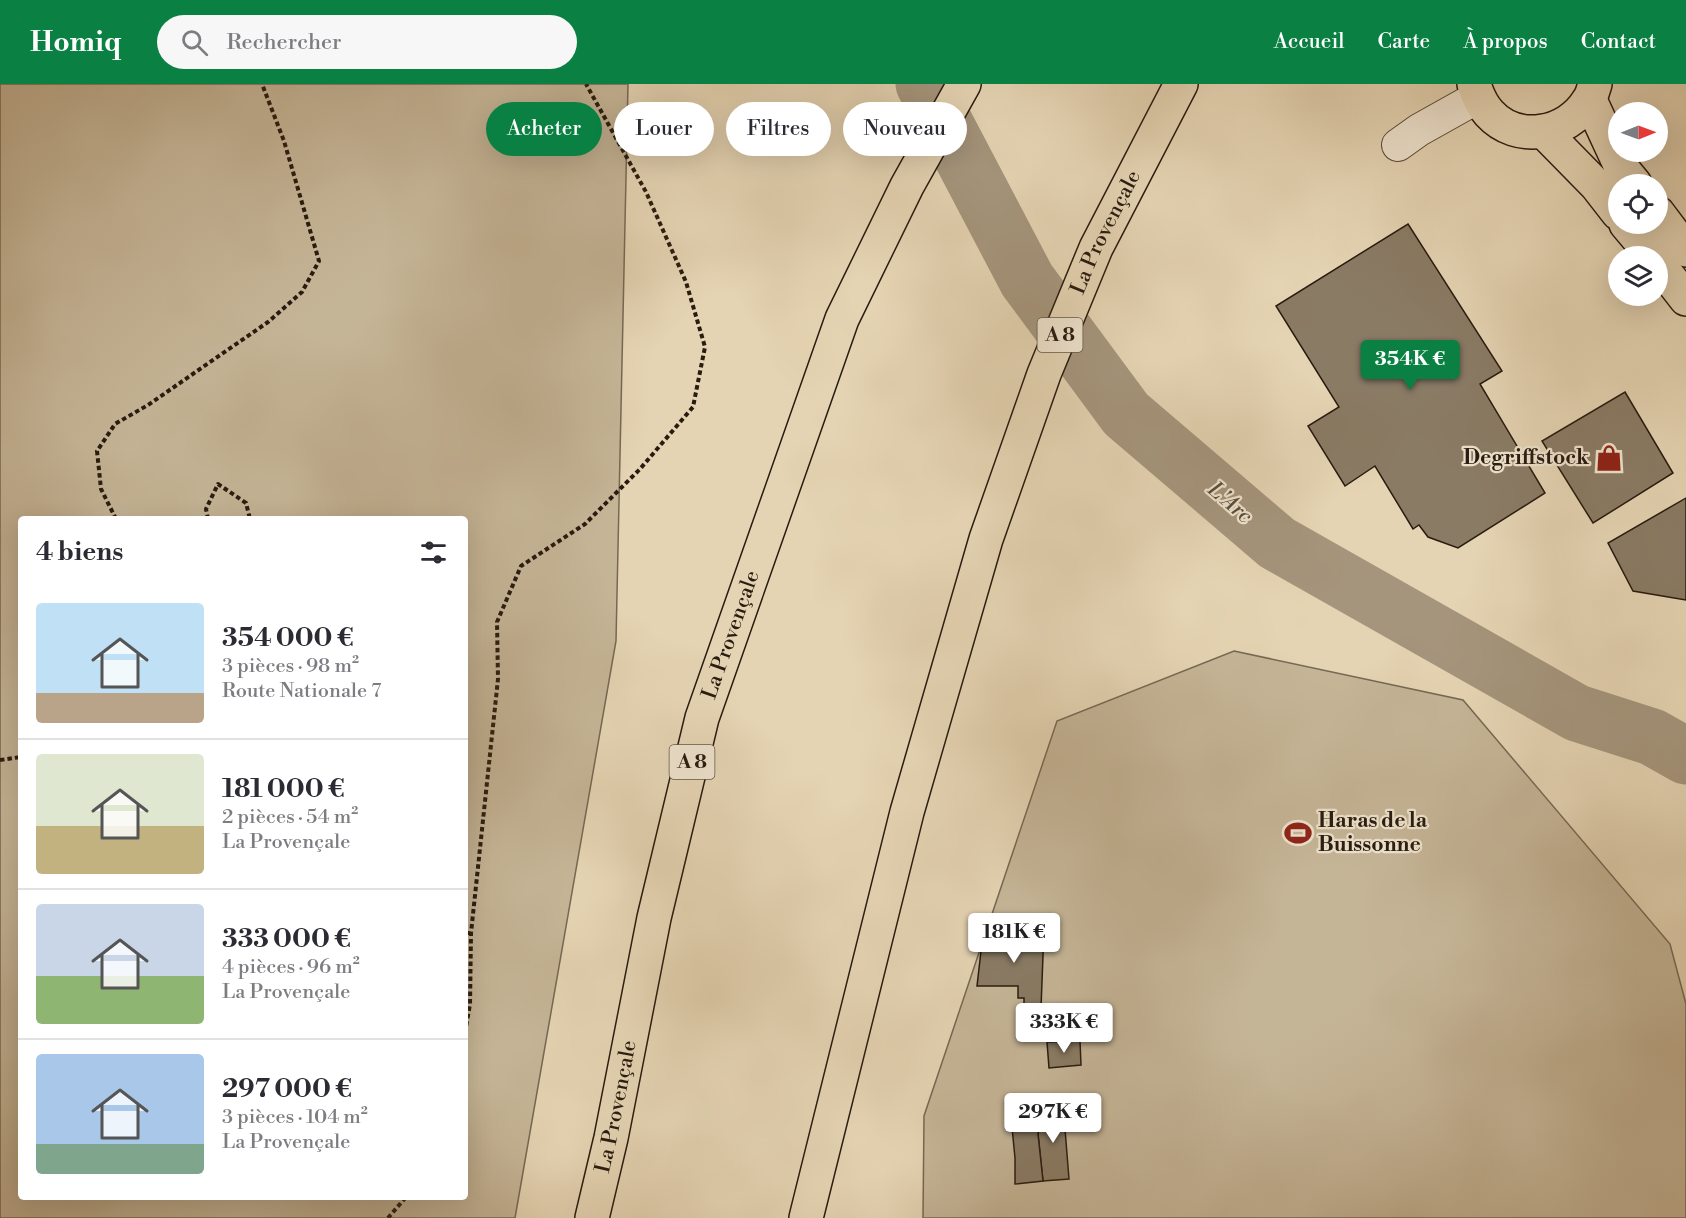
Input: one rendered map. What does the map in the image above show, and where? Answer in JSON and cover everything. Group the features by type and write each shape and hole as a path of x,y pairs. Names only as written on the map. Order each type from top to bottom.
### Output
{"main road":[{"name":"La Provençale","path":"592,1218 613,1126 654,918 702,718 842,320 908,186 964,84"},
{"name":"La Provençale","path":"806,1218 907,812 986,539 1044,374 1096,248 1181,84"},
{"path":"1476,90 1489,113 1506,125 1525,132 1544,132 1563,126 1578,115 1592,92"},
{"path":"1592,92 1621,167 1627,174"},
{"path":"1544,132 1608,200"},
{"path":"1668,226 1686,250"},
{"path":"1634,234 1645,246"},
{"path":"1668,276 1686,299"}],"lane":[{"path":"1398,145 1476,90"}],"path":[{"path":"114,516 101,489 98,451 115,424 157,399 268,322 302,292 319,261 284,141 262,84"},
{"path":"468,1016 471,933 498,679 497,622 521,566 585,524 640,469 693,407 705,347 686,282 646,192 586,84"},
{"path":"207,516 206,509 218,484 246,503 249,516"},
{"path":"0,760 18,757"},
{"path":"388,1218 403,1200"}],"shaded area":[{"path":"0,84 628,84 628,102 614,102 614,156 626,156 616,641 515,1218 0,1218"},
{"name":"Haras de la Buissonne","path":"1234,651 1463,700 1670,944 1686,1004 1686,1218 923,1218 924,1116 1057,721"}],"building":[{"path":"1408,224 1502,371 1480,384 1545,493 1458,548 1428,537 1419,525 1413,529 1375,466 1345,486 1308,426 1339,407 1276,306"},
{"path":"1625,392 1673,473 1593,523 1542,441"},
{"path":"1686,498 1686,600 1633,591 1608,543"},
{"path":"1044,929 1041,1008 1024,1010 1024,998 1018,998 1018,986 977,986 983,934"},
{"path":"1080,1041 1081,1065 1049,1068 1047,1042"},
{"path":"1063,1104 1069,1179 1043,1181 1038,1134 1042,1115 1047,1106"},
{"path":"1047,1106 1042,1115 1011,1117 1010,1109"},
{"path":"1042,1115 1038,1134 1043,1181 1015,1184 1011,1117"}],"waterway":[{"name":"L'Arc","path":"924,84 1027,280 1126,414 1277,543 1577,713 1652,737 1686,756"}],"place":[{"name":"Degriffstock","path":"1609,458"},
{"name":"Haras de la Buissonne","path":"1298,833"}]}
